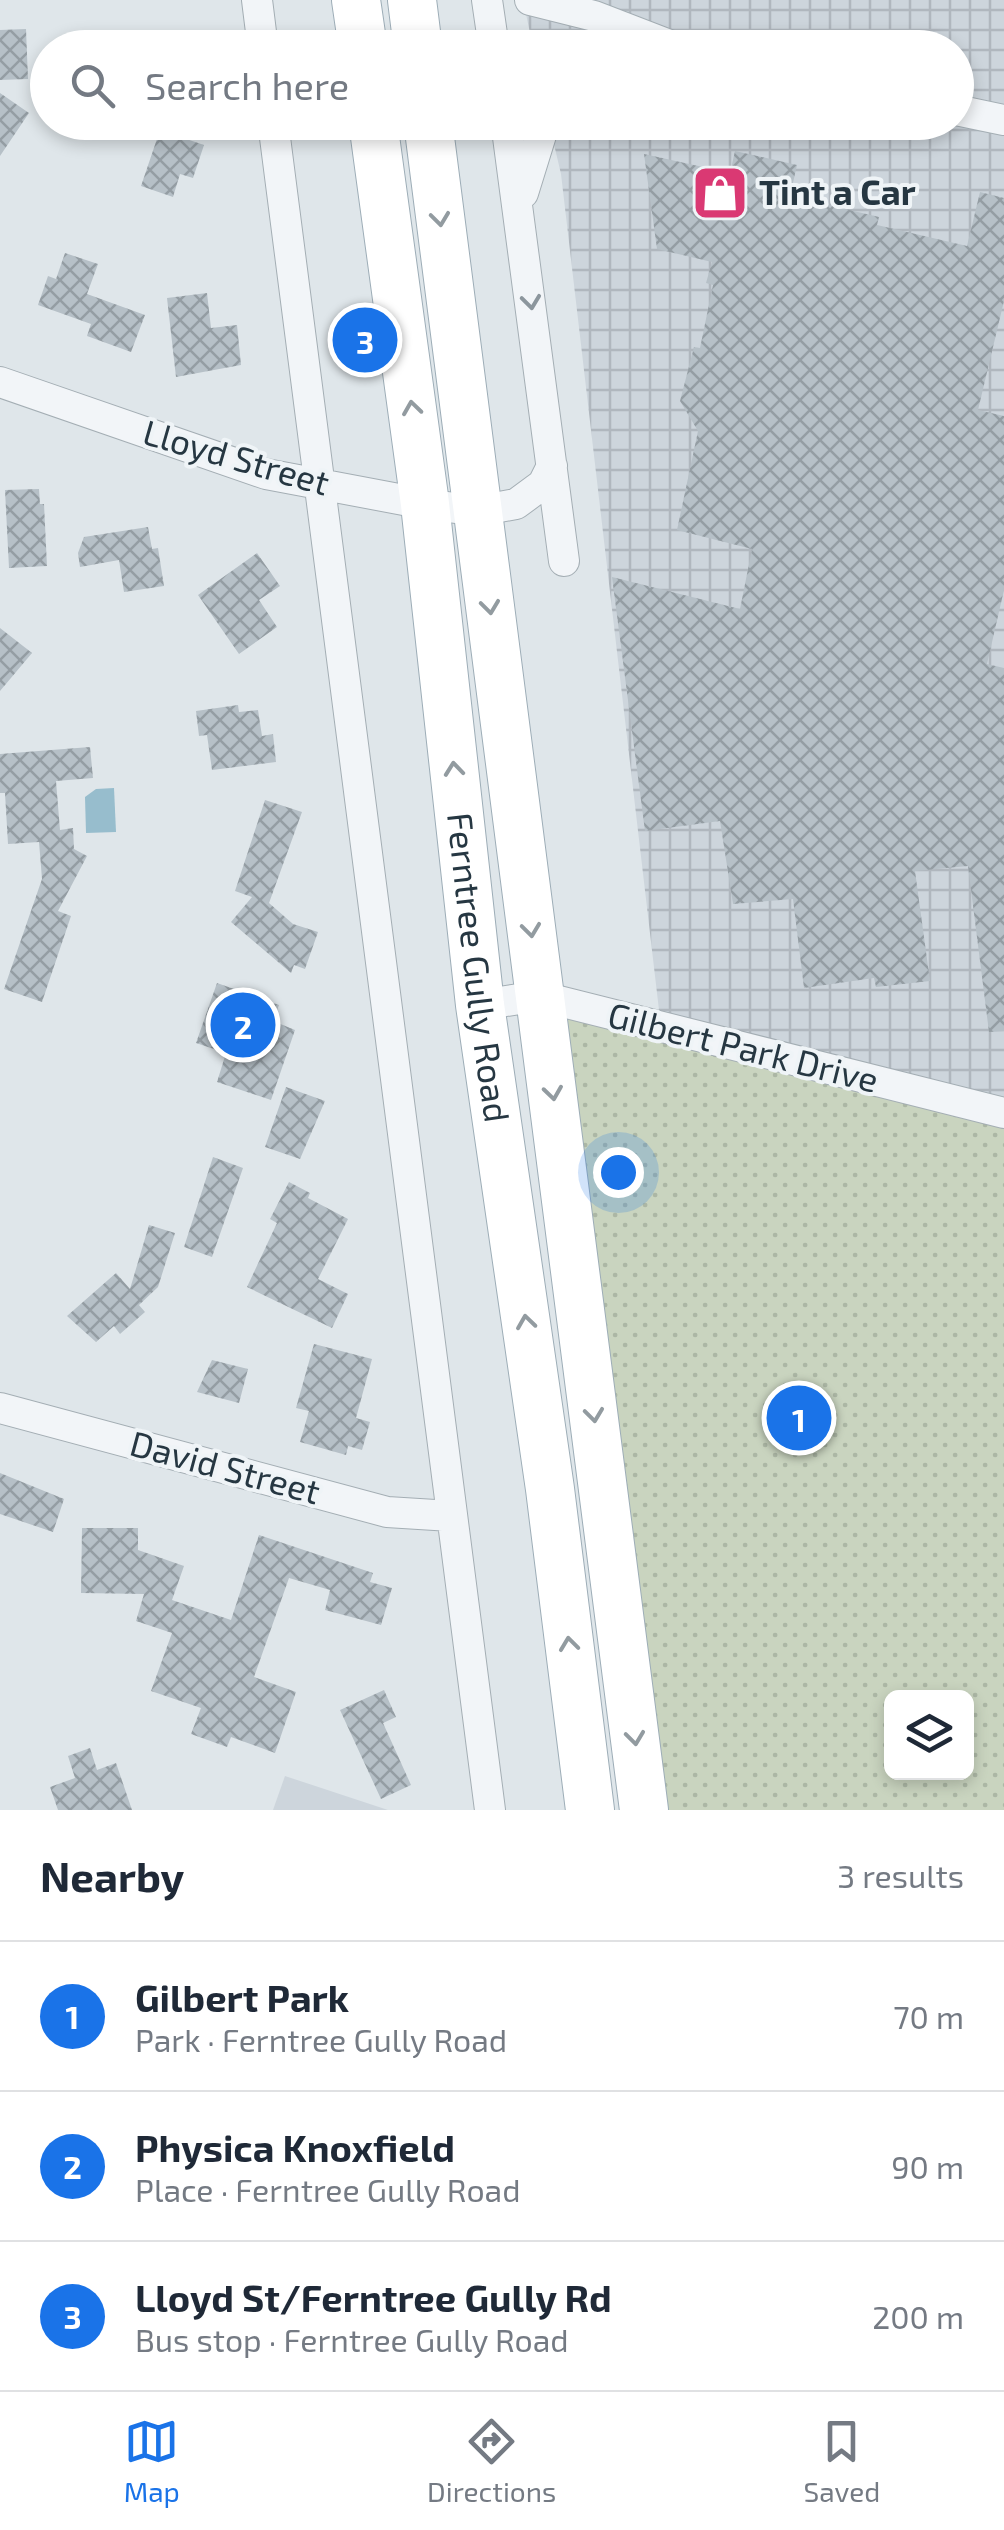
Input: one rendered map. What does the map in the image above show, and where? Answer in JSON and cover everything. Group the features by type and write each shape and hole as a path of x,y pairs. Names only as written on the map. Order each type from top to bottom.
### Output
{"main road":[{"path":"356,0 360,30"},
{"path":"412,0 416,30"},
{"name":"Ferntree Gully Road","path":"375,140 426,504 480,1005 547,1470 590,1810"},
{"name":"Ferntree Gully Road","path":"430,140 644,1810"}],"street":[{"path":"257,0 261,30"},
{"path":"487,0 491,30"},
{"path":"530,0 594,16 628,30"},
{"path":"974,114 1004,120"},
{"path":"275,140 490,1810"},
{"path":"509,140 564,561"},
{"path":"519,205 539,140"},
{"name":"Lloyd Street","path":"0,382 236,464 319,486 478,510"},
{"path":"478,510 516,504 533,494 552,466"},
{"name":"Gilbert Park Drive","path":"480,1005 540,996 1004,1113"},
{"name":"David Street","path":"0,1408 386,1512 451,1516"}],"shaded area":[{"path":"523,0 1004,0 1004,1113 661,1027 561,174 553,140 974,140 974,30 529,30"},
{"path":"285,1776 388,1810 273,1810"}],"green space":[{"path":"539,996 1004,1113 1004,1810 644,1810"}],"water":[{"path":"114,788 116,832 86,833 85,797 96,789"}],"building":[{"path":"26,29 28,79 0,80 0,30"},
{"path":"0,93 29,113 0,156"},
{"path":"157,140 189,140 204,145 193,178 180,174 173,197 141,186"},
{"path":"735,151 797,165 790,196 879,217 877,225 967,246 980,192 1004,198 1004,301 978,410 1004,416 1004,590 987,664 1004,668 1004,1031 989,1032 968,866 915,871 930,981 876,987 874,978 804,988 793,899 733,904 720,821 645,831 612,577 740,609 752,549 677,530 698,431 680,401 694,347 700,348 713,285 706,283 712,262 657,249 644,154 730,173"},
{"path":"65,253 98,264 87,294 145,315 131,352 87,336 91,324 38,305 48,276 56,279"},
{"path":"207,293 211,328 237,325 241,365 176,377 167,298"},
{"path":"39,489 40,504 44,504 47,566 9,568 5,490"},
{"path":"148,527 152,549 158,548 164,586 124,592 119,560 80,567 78,553 84,537"},
{"path":"257,553 280,586 259,600 277,627 239,654 198,595"},
{"path":"0,628 32,653 0,691"},
{"path":"238,705 239,712 258,710 262,736 273,734 276,762 212,770 207,735 199,736 196,711"},
{"path":"90,747 93,778 56,781 60,830 73,828 74,849 87,856 58,911 71,916 42,1002 4,989 42,879 39,842 8,844 5,793 0,793 0,754"},
{"path":"265,800 302,812 269,903 293,924 318,932 305,969 294,965 291,973 231,922 252,897 235,891"},
{"path":"217,983 279,1005 273,1021 295,1030 271,1100 217,1082 226,1053 196,1043"},
{"path":"286,1087 325,1101 300,1159 265,1147"},
{"path":"213,1157 243,1168 212,1257 184,1247"},
{"path":"289,1182 310,1193 308,1198 348,1219 318,1279 348,1294 332,1328 247,1287 277,1223 270,1219"},
{"path":"149,1225 175,1233 158,1287 139,1305 145,1312 120,1334 114,1326 96,1342 67,1316 116,1273 130,1289"},
{"path":"314,1344 372,1359 356,1418 370,1422 362,1450 348,1446 346,1455 300,1442 309,1411 296,1408"},
{"path":"212,1360 248,1369 239,1403 197,1392"},
{"path":"0,1473 64,1499 53,1532 0,1514"},
{"path":"82,1528 138,1528 138,1550 184,1566 172,1600 231,1620 259,1535 373,1573 370,1582 392,1588 381,1625 325,1610 330,1590 289,1578 254,1677 296,1692 275,1753 231,1737 227,1747 191,1734 201,1708 151,1691 172,1633 136,1621 144,1594 81,1593"},
{"path":"384,1690 396,1717 383,1723 411,1785 381,1799 340,1710"},
{"path":"90,1748 97,1770 116,1763 132,1810 58,1810 50,1787 75,1778 68,1756"}],"place":[{"name":"Tint a Car","path":"720,193"},
{"name":"Lloyd St/Ferntree Gully Rd","path":"365,340"},
{"name":"Physica Knoxfield","path":"243,1025"},
{"name":"Gilbert Park","path":"799,1418"}]}
